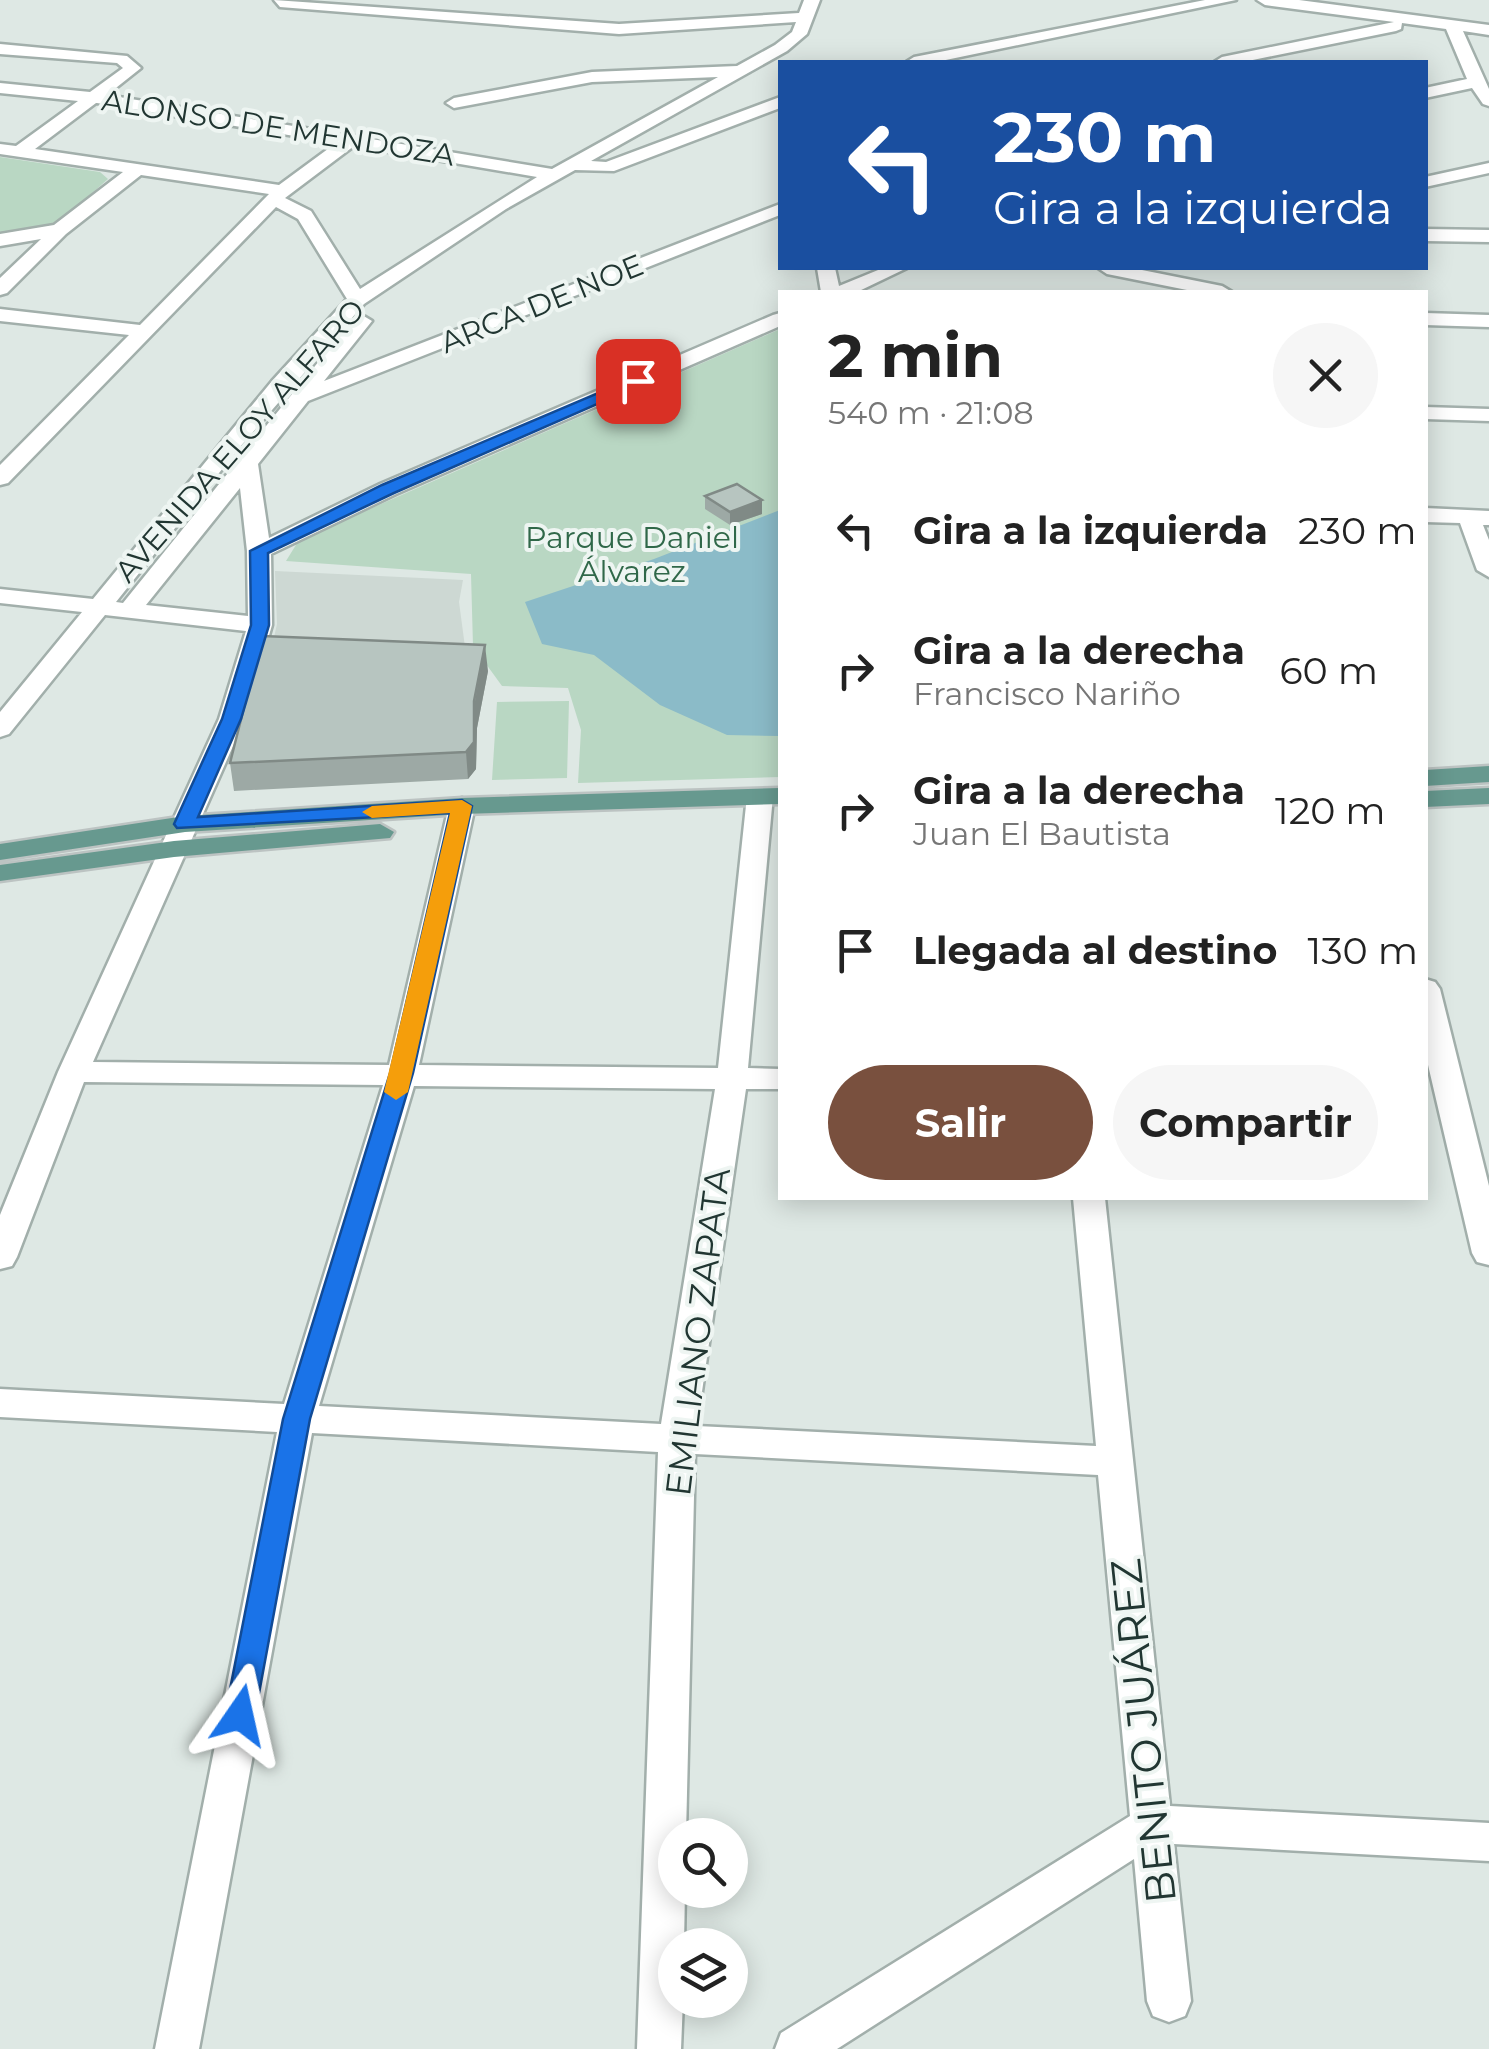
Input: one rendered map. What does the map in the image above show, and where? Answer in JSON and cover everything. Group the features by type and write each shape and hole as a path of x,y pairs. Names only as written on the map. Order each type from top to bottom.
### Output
{"main road":[{"path":"1428,778 1489,774"},
{"path":"1428,799 1489,796"},
{"path":"0,852 461,816 770,805"},
{"path":"0,873 179,836"}],"street":[{"path":"924,60 1228,0"},
{"path":"1265,0 1489,30"},
{"path":"280,2 623,22 809,8"},
{"name":"AVENIDA ELOY ALFARO","path":"751,71 798,34 809,8"},
{"name":"AVENIDA ELOY ALFARO","path":"0,729 96,607 357,300 500,206 751,71 809,44 826,14"},
{"path":"1232,60 1420,21"},
{"path":"1452,24 1476,82 1489,101"},
{"path":"0,49 131,63 134,68 21,151"},
{"path":"454,103 592,77 751,71"},
{"path":"1428,92 1476,82"},
{"name":"ALONSO DE MENDOZA","path":"0,88 97,98 573,169"},
{"path":"573,169 608,167 778,103"},
{"path":"0,478 278,195 353,138"},
{"path":"0,149 278,195 305,215 357,300"},
{"path":"1428,181 1489,168"},
{"path":"0,289 60,230 138,169"},
{"name":"AVENIDA ELOY ALFARO","path":"129,611 366,318 459,247 573,169"},
{"name":"ARCA DE NOE","path":"302,397 778,210"},
{"path":"0,240 60,230"},
{"path":"1428,236 1489,236"},
{"path":"847,290 893,270"},
{"path":"1116,270 1212,290"},
{"path":"0,316 143,331"},
{"path":"1428,319 1489,321"},
{"path":"259,551 388,489 778,320"},
{"path":"1428,413 1489,414"},
{"path":"0,1258 73,1072 232,719 260,625 259,551 242,432"},
{"path":"1428,515 1479,517 1489,570"},
{"path":"0,596 260,625"},
{"name":"EMILIANO ZAPATA","path":"659,2049 677,1438 770,805"},
{"path":"177,2049 296,1419 402,1073 461,816"},
{"path":"1431,1031 1489,1254"},
{"path":"73,1072 778,1079"},
{"name":"BENITO JUÁREZ","path":"1089,1200 1169,2000"},
{"path":"0,1403 1117,1462"},
{"path":"798,2049 1154,1824 1489,1842"}],"shaded area":[{"path":"275,571 463,580 459,602 465,647 270,655 277,624"}],"green space":[{"path":"0,157 100,172 108,179 55,226 0,234"},
{"name":"Parque Daniel Álvarez","path":"778,330 778,777 578,783 581,730 568,688 502,686 473,646 471,574 286,561 299,540"},
{"path":"569,701 567,778 492,780 497,702"}],"water":[{"path":"778,511 778,736 727,735 660,705 594,655 542,644 525,602 654,559"}],"building":[{"path":"737,484 762,500 730,512 705,496"},
{"path":"262,636 485,645 474,701 474,742 466,752 230,763"}],"slow traffic":[{"path":"372,812 462,806 396,1092"}],"route":[{"path":"240,1715 296,1419 402,1073 462,806 184,824 232,719 260,625 259,551 388,489 638,381"}]}
